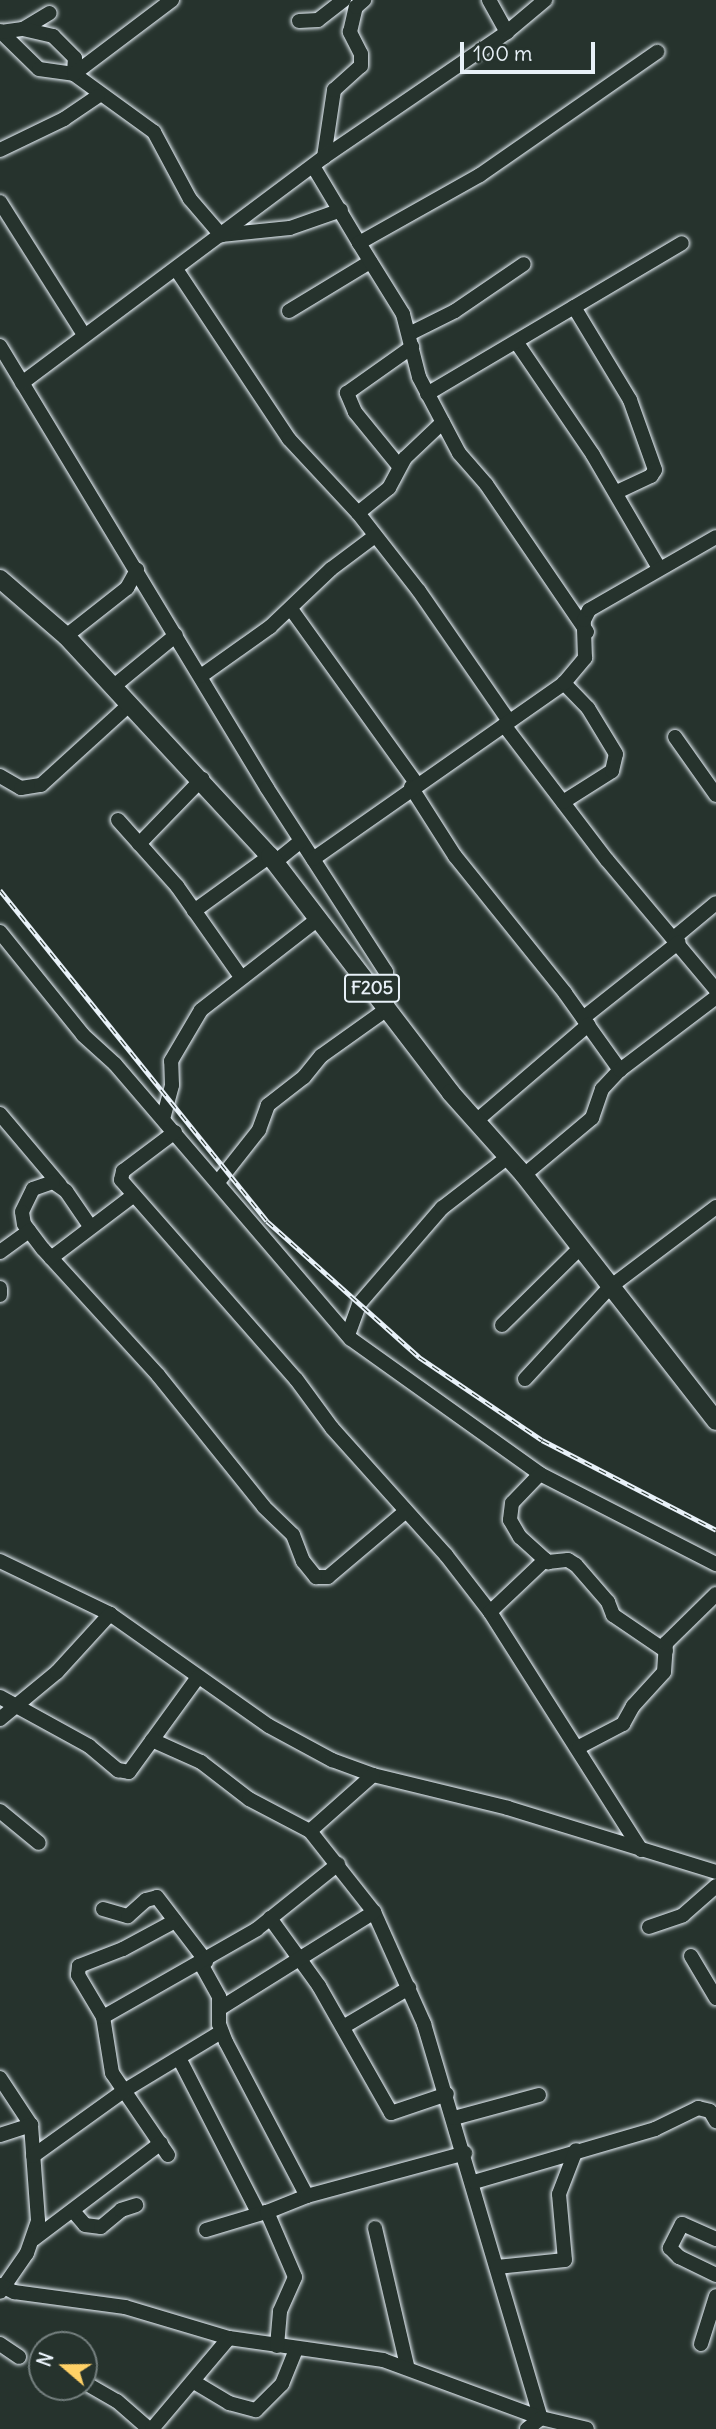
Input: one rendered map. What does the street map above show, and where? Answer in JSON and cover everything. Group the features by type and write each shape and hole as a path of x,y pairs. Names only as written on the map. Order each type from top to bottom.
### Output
{"main road":[{"name":"F205","path":"0,579 66,636 202,779 273,859 387,1009 476,1121 524,1175 716,1421"}],"street":[{"path":"74,74 172,0"},
{"path":"299,21 318,20 344,0"},
{"path":"363,0 356,8 350,33 361,54 361,66 334,90 318,162 359,243 403,314 426,394 458,453 486,484 587,632"},
{"path":"489,0 508,32"},
{"path":"22,383 318,162 508,32 545,0"},
{"path":"0,32 23,29 50,13"},
{"path":"23,29 62,41 75,58 74,74"},
{"path":"0,32 39,69 74,74 98,96 154,132 190,199 221,235"},
{"path":"359,243 480,176 657,52"},
{"path":"0,150 64,119 98,96"},
{"path":"0,202 45,279 84,335"},
{"path":"221,235 290,228 341,210"},
{"path":"426,394 517,343 682,243"},
{"path":"289,311 370,262"},
{"path":"399,466 355,412 347,393 411,341 524,264"},
{"path":"176,269 289,439 358,513 563,802 716,990"},
{"path":"574,307 630,400 654,470 651,477 615,492"},
{"path":"517,343 615,492 659,568"},
{"path":"0,346 301,841 386,972 387,1009 321,1056 304,1077 268,1105 259,1130 218,1182"},
{"path":"358,513 389,488 399,466 443,422"},
{"path":"201,676 291,609 331,569 375,536"},
{"path":"313,859 414,785 564,683 585,658 587,632 584,620 589,610 659,568 714,543"},
{"path":"66,636 127,588 136,570"},
{"path":"291,609 414,785 455,856 585,1021 620,1070"},
{"path":"114,686 176,635"},
{"path":"563,802 612,771 616,754 588,708 564,683"},
{"path":"0,776 21,788 41,785 130,704"},
{"path":"676,737 716,795"},
{"path":"139,844 202,779"},
{"path":"118,820 194,911 241,977"},
{"path":"194,911 301,841"},
{"path":"476,1121 716,903"},
{"path":"150,1150 172,1085 171,1061 201,1010 319,918"},
{"path":"0,932 83,1035 162,1117 348,1335 540,1474 716,1564"},
{"path":"524,1175 592,1118 602,1089 620,1070 716,997"},
{"path":"0,1114 61,1186 90,1226"},
{"path":"175,1132 121,1174 121,1180 490,1612 579,1747 641,1850"},
{"path":"348,1335 359,1304 442,1209 508,1157"},
{"path":"38,1161 33,1189 22,1212 29,1231 158,1375 264,1507 293,1535 303,1561 319,1579 328,1577 406,1511"},
{"path":"33,1189 48,1181 61,1186"},
{"path":"51,1258 134,1195"},
{"path":"525,1378 610,1287 716,1207"},
{"path":"3,1244 29,1231"},
{"path":"502,1325 580,1248"},
{"path":"0,1288 0,1295"},
{"path":"540,1474 516,1496 510,1520 545,1560 554,1565 568,1560 576,1565 608,1602 613,1615 666,1651"},
{"path":"490,1612 545,1560"},
{"path":"0,1561 110,1614 269,1726 373,1775 508,1808 716,1872"},
{"path":"579,1747 623,1724 632,1706 664,1672 666,1651 672,1637 716,1594"},
{"path":"0,1719 17,1707 110,1614"},
{"path":"0,1697 89,1746 124,1772 133,1769 198,1677"},
{"path":"152,1740 201,1762 248,1799 310,1831 374,1912 409,1988 447,2094 541,2418"},
{"path":"310,1831 373,1775"},
{"path":"0,1811 39,1843"},
{"path":"103,2017 203,1963 270,1918 338,1864"},
{"path":"649,1927 683,1915 716,1886"},
{"path":"103,1909 128,1916 146,1900 157,1898 175,1921 203,1963 216,1989 221,2032 307,2196"},
{"path":"219,2009 374,1912"},
{"path":"270,1918 301,1959 343,2026 391,2113 447,2094"},
{"path":"175,1921 123,1949 79,1966 78,1975 103,2017 106,2053 122,2092 142,2112 164,2149 34,2239 1,2288 125,2307 229,2338 407,2366 541,2418 587,2429"},
{"path":"691,1956 715,1995"},
{"path":"343,2026 409,1988"},
{"path":"33,2156 122,2092 221,2032"},
{"path":"179,2058 295,2277 280,2311 277,2346"},
{"path":"0,2078 31,2125 38,2221 34,2239"},
{"path":"454,2118 539,2095"},
{"path":"474,2182 576,2150 656,2129 698,2108 709,2111 716,2121"},
{"path":"0,2136 31,2125"},
{"path":"497,2267 565,2260 559,2194 576,2150"},
{"path":"206,2230 307,2196 465,2153"},
{"path":"73,2211 85,2225 101,2227 116,2213 136,2204"},
{"path":"716,2239 682,2224 670,2248 678,2258 716,2275"},
{"path":"376,2228 407,2366"},
{"path":"701,2344 716,2296"},
{"path":"98,2390 117,2401 151,2429 229,2338"},
{"path":"0,2344 19,2357"},
{"path":"194,2382 239,2407 256,2410 282,2384 296,2348"},
{"path":"527,2429 541,2418"}],"railway":[{"path":"0,890 267,1221 419,1357 542,1440 716,1530"}]}
